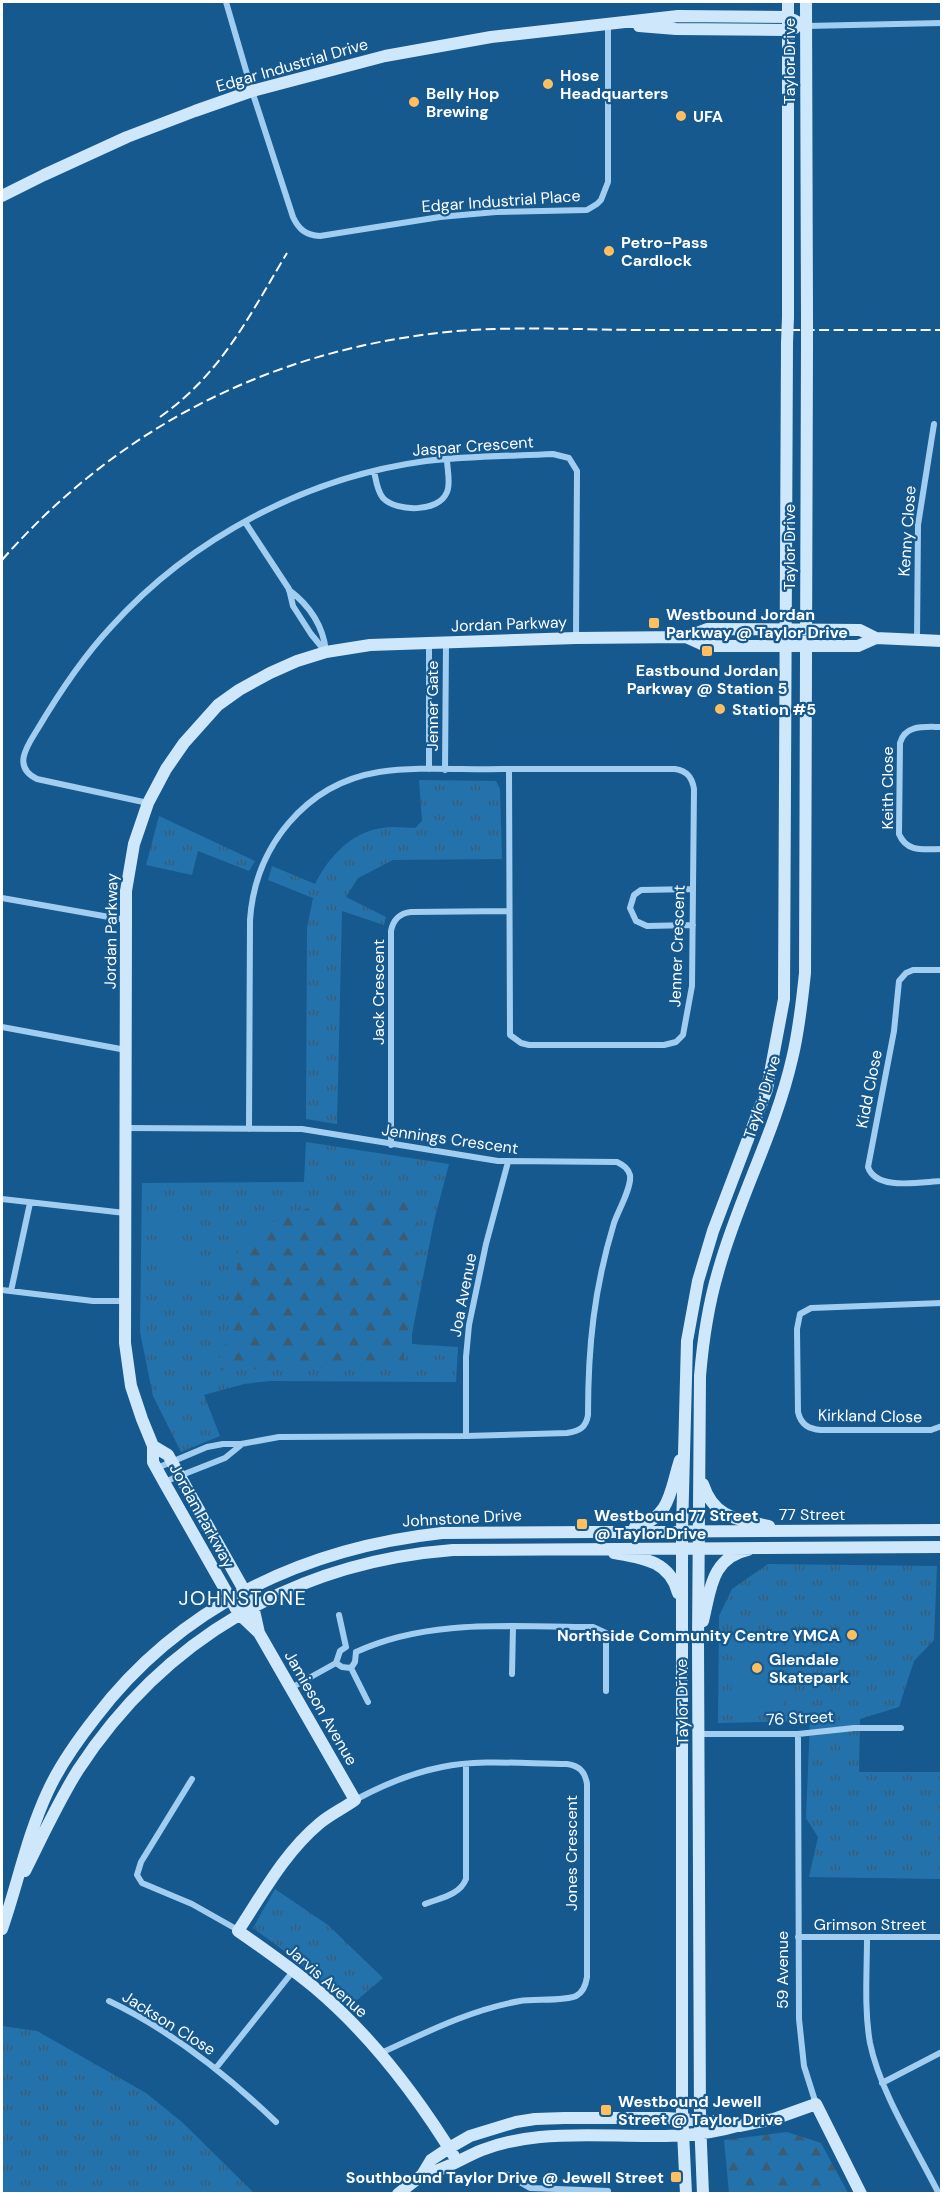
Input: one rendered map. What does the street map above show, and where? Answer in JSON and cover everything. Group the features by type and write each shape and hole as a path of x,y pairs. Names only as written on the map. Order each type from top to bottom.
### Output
{"main road":[{"name":"Taylor Drive","path":"686,2193 682,2120 681,1606 687,1341 698,1281 713,1231 767,1089 784,999 788,2"},
{"name":"Taylor Drive","path":"703,2193 700,2135 698,1642 702,1342 721,1260 786,1082 801,1013 805,973 806,2"},
{"name":"Edgar Industrial Drive","path":"2,196 127,137 252,91 332,68 419,49 511,34 608,24 676,29 788,24 805,26"},
{"name":"Jordan Parkway","path":"239,1614 153,1462 153,1446 131,1386 125,1343 126,891 130,858 148,803 166,769 218,705 270,673 326,652 370,645 686,637 707,629 860,630 876,638"},
{"name":"Jordan Parkway","path":"686,637 706,645 787,646 858,646 876,638"},
{"path":"876,638 942,641"},
{"name":"Jordan Parkway","path":"153,1446 168,1455 172,1461 254,1606"},
{"path":"622,1530 644,1525 663,1511 684,1446"},
{"path":"699,1470 707,1496 717,1509 728,1516 793,1531"},
{"name":"Johnstone Drive","path":"16,1888 35,1820 49,1789 83,1733 126,1680 173,1636 244,1591 330,1554 406,1537 484,1531 682,1530"},
{"name":"77 Street","path":"682,1530 942,1530"},
{"path":"698,1642 713,1579 720,1565 733,1555 771,1546"},
{"name":"Johnstone Drive","path":"2,1929 7,1898 16,1888 78,1771 110,1727 155,1677 211,1632 239,1614 308,1580 392,1557 472,1549 682,1547"},
{"name":"77 Street","path":"682,1547 942,1547"},
{"path":"581,1548 647,1560 665,1569 676,1582 681,1606"},
{"name":"Jamieson Avenue","path":"254,1606 259,1633"},
{"name":"Jamieson Avenue","path":"239,1614 259,1633 355,1800"},
{"name":"Jones Crescent","path":"238,1931 294,1848 321,1823 355,1800"},
{"name":"Jarvis Avenue","path":"238,1931 294,1970 345,2016 381,2054 413,2095 457,2161"},
{"path":"422,2175 440,2171 457,2161 508,2142 542,2136 700,2135 774,2119 816,2104"},
{"name":"59 Avenue","path":"816,2104 861,2193"},
{"path":"398,2193 422,2175 431,2160 449,2148 483,2131 535,2119 700,2120 739,2126"}],"street":[{"path":"225,2 252,91"},
{"path":"805,26 942,23"},
{"name":"Edgar Industrial Place","path":"252,91 293,217 300,229 312,236 330,236 412,220 467,214 587,210 601,200 608,182 608,24"},
{"name":"Kenny Close","path":"917,640 918,525 934,424"},
{"name":"Jaspar Crescent","path":"148,803 37,779 28,774 24,766 25,752 59,692 112,625 172,571 219,537 292,498 374,471 447,459 553,454 569,458 574,464 577,479 576,638"},
{"path":"374,471 380,493 391,504 408,508 427,507 442,499 447,492 447,459"},
{"path":"245,522 289,589 304,601 320,626 326,652"},
{"path":"289,589 292,606 310,634 326,652"},
{"name":"Jenner Gate","path":"445,770 446,643"},
{"name":"Jenner Gate","path":"429,644 429,770"},
{"name":"Keith Close","path":"942,727 911,729 902,736 899,834 905,845 911,848 942,849"},
{"name":"Jenner Crescent","path":"249,1129 250,920 254,890 266,855 295,815 330,789 355,778 379,772 429,770 675,769 686,772 694,789 692,986 685,1031 679,1040 664,1045 529,1045 521,1043 510,1035 509,770"},
{"path":"693,889 641,890 634,894 630,908 636,921 647,926 693,925"},
{"path":"2,898 126,920"},
{"name":"Jack Crescent","path":"391,1145 391,931 394,922 402,915 411,912 509,911"},
{"name":"Kidd Close","path":"942,969 913,970 906,973 899,981 894,1031 868,1167 872,1177 882,1182 942,1181"},
{"path":"2,1027 126,1050"},
{"name":"Jennings Crescent","path":"126,1128 302,1129 508,1162 617,1162 628,1170 630,1180 607,1247 593,1313 589,1346 588,1415 585,1424 579,1430 567,1433 466,1436 279,1437 207,1448 157,1468"},
{"name":"Joa Avenue","path":"466,1436 469,1325 486,1244 508,1162"},
{"path":"2,1199 125,1213"},
{"path":"11,1291 30,1203"},
{"path":"2,1290 93,1301 125,1300"},
{"name":"Kirkland Close","path":"942,1303 811,1308 800,1314 797,1329 798,1412 800,1420 807,1427 821,1430 931,1430 942,1426"},
{"name":"Jennings Crescent","path":"164,1482 225,1458 241,1444"},
{"path":"339,1615 346,1647"},
{"path":"512,1674 513,1627"},
{"path":"356,1653 376,1643 400,1636 450,1628 593,1627 606,1633 606,1690"},
{"path":"290,1689 336,1663 340,1651 346,1647 350,1647 356,1653"},
{"path":"351,1668 355,1662 356,1653"},
{"path":"336,1663 342,1668 351,1668"},
{"path":"351,1668 368,1702"},
{"name":"76 Street","path":"700,1734 798,1734 854,1728 901,1728"},
{"name":"59 Avenue","path":"798,1734 800,2032 804,2066 816,2104"},
{"path":"425,1904 455,1893 466,1879 466,1764"},
{"name":"Jones Crescent","path":"355,1800 404,1778 442,1767 466,1764 574,1765 584,1773 587,1784 586,1983 581,1992 574,1997 528,2000 486,2008 445,2023 381,2054"},
{"name":"Jarvis Avenue","path":"192,1779 169,1813 137,1873 142,1883 192,1904 238,1931"},
{"name":"Grimson Street","path":"798,1937 942,1937"},
{"path":"867,1937 868,2027 875,2063 882,2083 939,2193"},
{"name":"Jackson Close","path":"216,2068 294,1970"},
{"name":"Jackson Close","path":"109,2001 143,2019 216,2068 276,2122"},
{"path":"882,2083 942,2052"},
{"path":"506,2174 530,2188 608,2191 609,2193"}],"green space":[{"path":"419,780 496,781 500,789 502,859 393,860 358,878 346,897 386,917 384,925 342,911 337,1124 306,1119 307,928 313,898 268,880 272,866 315,884 334,856 360,835 386,827 415,828 422,821"},
{"path":"159,816 255,861 249,871 198,851 192,875 146,865"},
{"path":"306,1142 449,1164 434,1221 412,1344 458,1347 456,1382 270,1381 244,1384 204,1395 220,1436 181,1452 153,1396 140,1332 142,1183 304,1182"},
{"path":"355,1197 405,1201 417,1216 417,1259 402,1367 214,1370 232,1329 238,1253 261,1227 310,1207"},
{"path":"157,1213 200,1213 200,1233 157,1233"},
{"path":"162,1246 176,1246 176,1277 162,1277"},
{"path":"181,1246 195,1246 195,1277 181,1277"},
{"path":"768,1564 937,1566 934,1640 914,1661 899,1707 860,1719 859,1772 941,1772 941,1879 809,1877 818,1837 806,1818 810,1721 718,1723 719,1616 732,1589"},
{"name":"Glendale Skatepark","path":"768,1629 778,1629 782,1633 783,1659 777,1672 785,1697 784,1705 776,1709 776,1706 732,1708 728,1697 731,1694 738,1665 732,1656 732,1649 743,1640 763,1637"},
{"path":"275,1889 328,1925 383,1978 350,2006 291,1956 253,1928"},
{"path":"2,2026 37,2031 146,2093 183,2123 254,2193 2,2193"},
{"path":"787,2132 821,2143 848,2193 729,2193 724,2140"}],"railway":[{"path":"160,417 201,382 217,362 246,321 287,253"},
{"path":"2,560 44,516 89,476 137,441 188,410 241,385 297,364 355,347 444,332 502,329 942,330"}],"place":[{"name":"Hose Headquarters","path":"548,84"},
{"name":"Belly Hop Brewing","path":"414,102"},
{"name":"UFA","path":"681,116"},
{"name":"Petro-Pass Cardlock","path":"609,251"},
{"name":"Westbound Jordan Parkway @ Taylor Drive","path":"654,623"},
{"name":"Eastbound Jordan Parkway @ Station 5","path":"707,651"},
{"name":"Station #5","path":"720,709"},
{"name":"Westbound 77 Street @ Taylor Drive","path":"582,1524"},
{"name":"Northside Community Centre YMCA","path":"852,1635"},
{"name":"Glendale Skatepark","path":"757,1668"},
{"name":"Westbound Jewell Street @ Taylor Drive","path":"606,2110"},
{"name":"Southbound Taylor Drive @ Jewell Street","path":"676,2177"}],"district":[{"name":"JOHNSTONE","path":"243,1598"}]}
